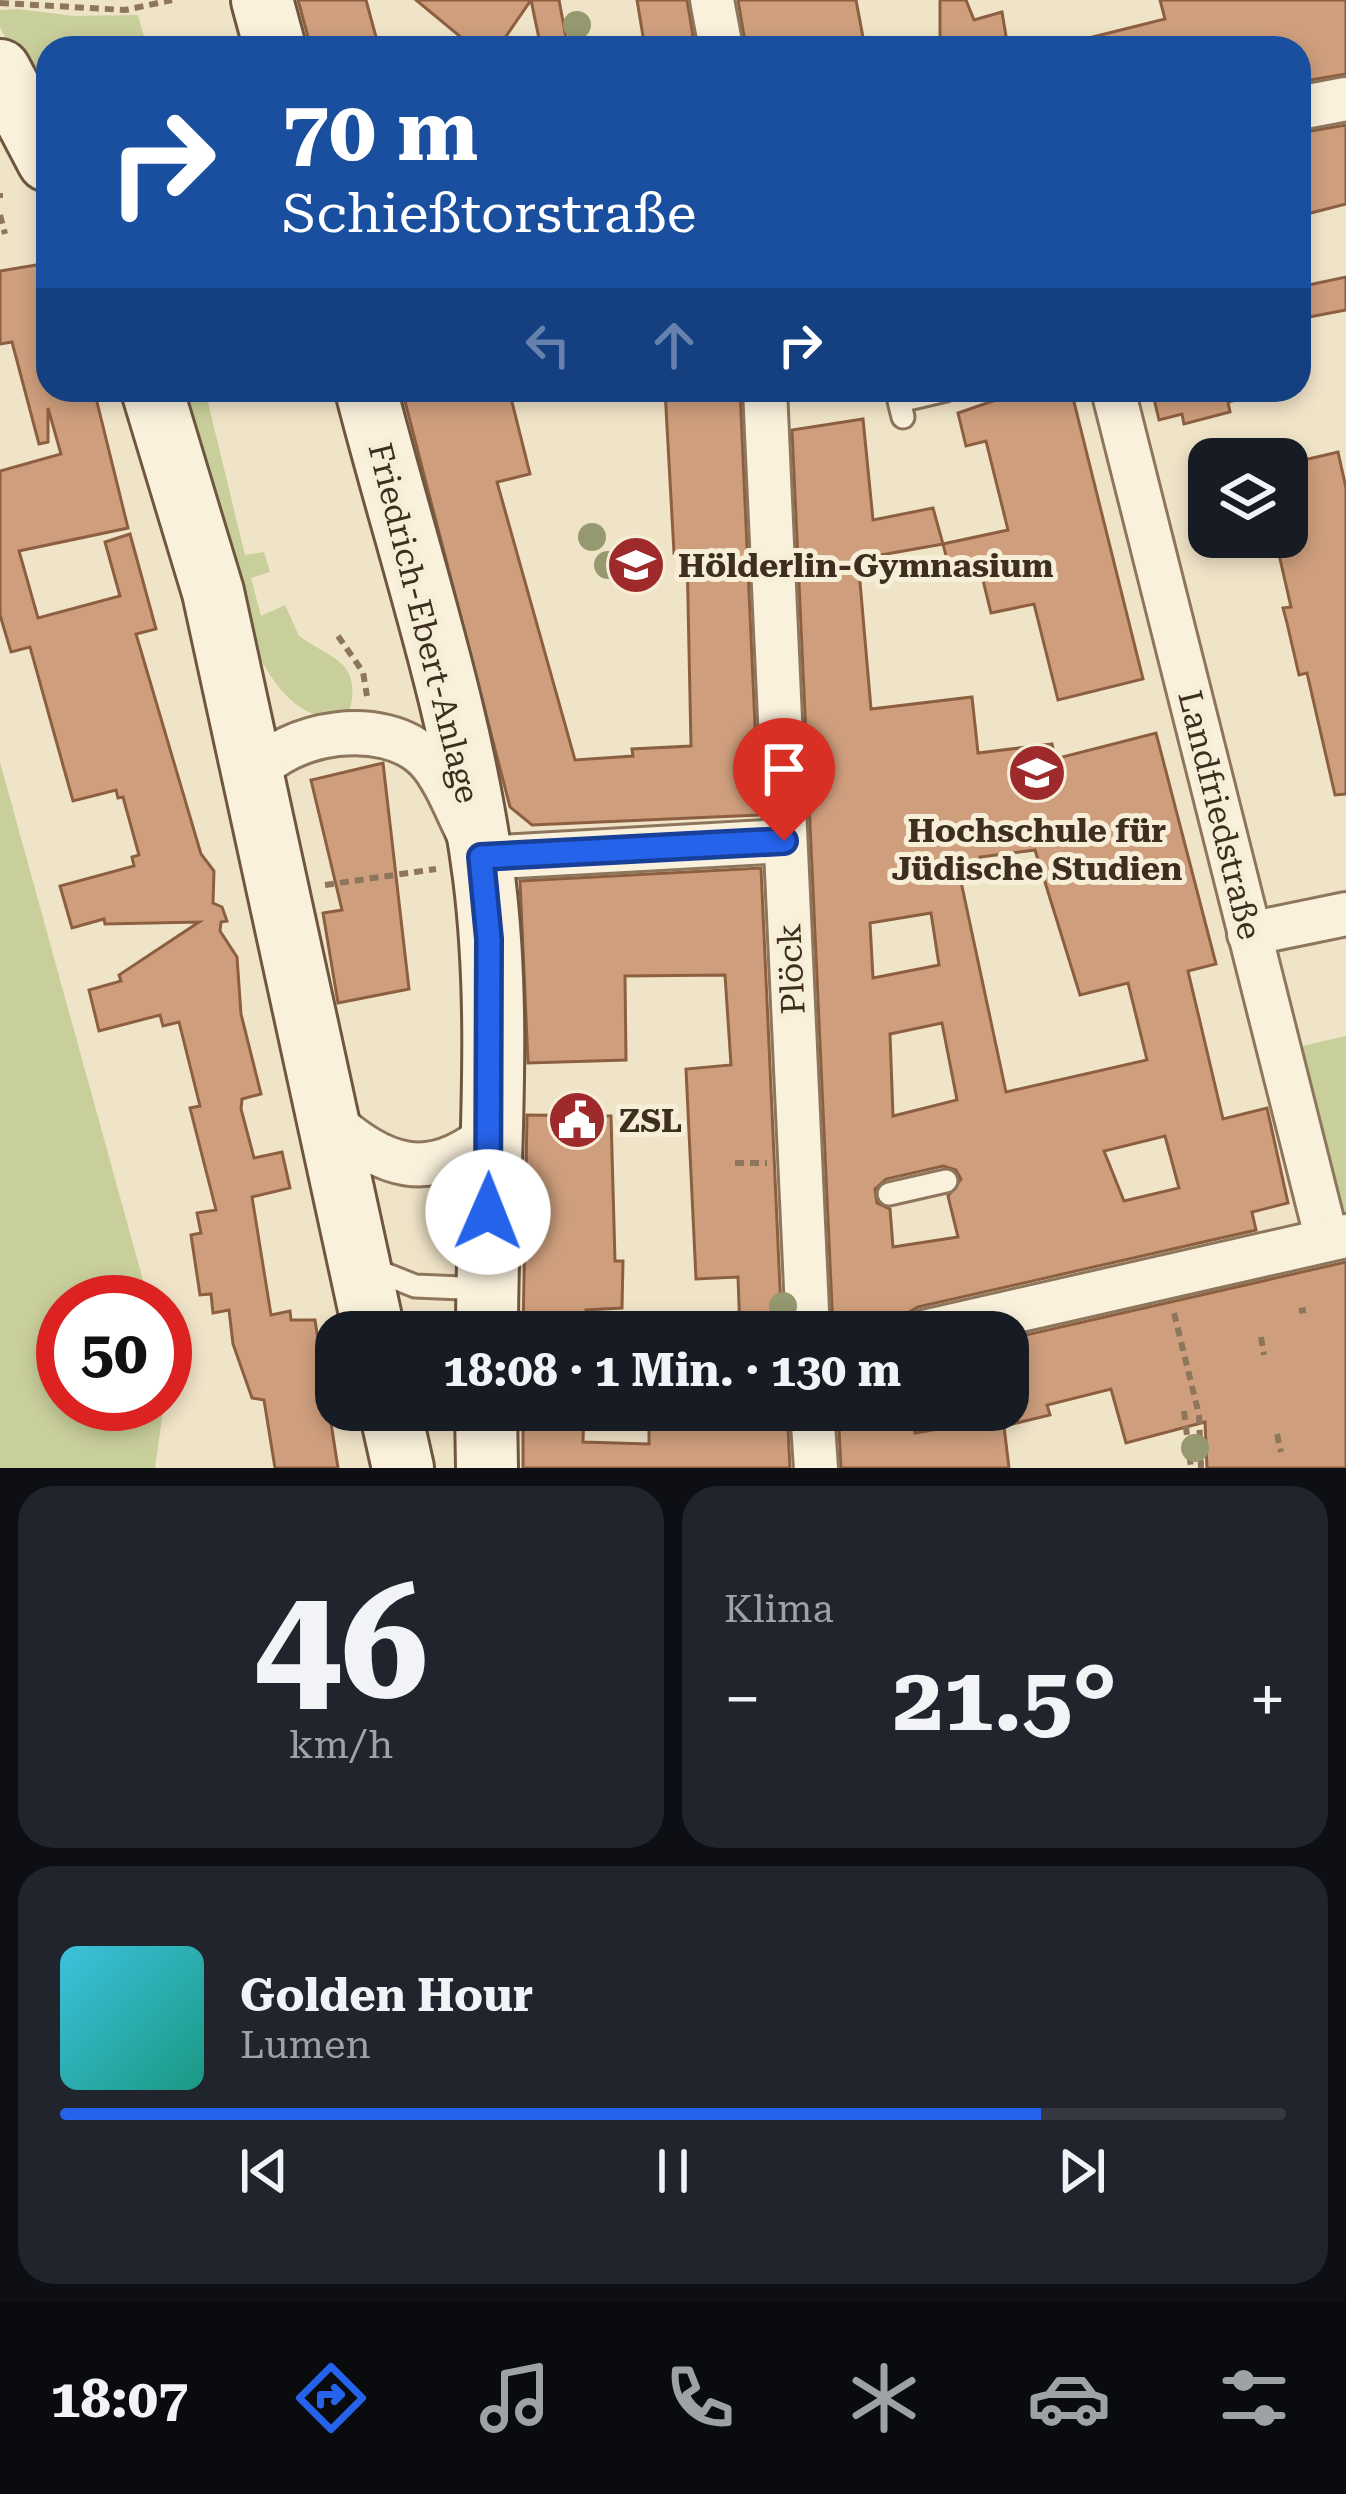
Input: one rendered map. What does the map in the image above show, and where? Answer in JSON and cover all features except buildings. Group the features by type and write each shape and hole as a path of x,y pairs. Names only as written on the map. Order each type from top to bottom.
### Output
{"main road":[{"path":"262,0 271,36"},
{"path":"0,70 36,138"},
{"path":"156,402 198,532 370,1311"},
{"name":"Friedrich-Ebert-Anlage","path":"369,402 453,725 461,863 489,939 487,1311"},
{"path":"395,1431 403,1468"},
{"path":"486,1431 487,1468"}],"street":[{"path":"712,0 719,36"},
{"path":"1311,106 1346,99"},
{"name":"Plöck","path":"777,402 784,841 812,1210 809,1311"},
{"name":"Landfriedstraße","path":"1116,402 1249,934 1337,1238"},
{"name":"Friedrich-Ebert-Anlage","path":"254,775 268,758 294,742 389,738 420,752 434,767 461,863"},
{"path":"461,863 784,841"},
{"path":"1249,934 1346,914"},
{"path":"328,1118 364,1148 410,1165 449,1162 489,1135"},
{"path":"1013,1311 1337,1238"},
{"path":"813,1431 816,1468"}],"lane":[{"path":"899,402 903,417"},
{"path":"889,1194 946,1180"},
{"path":"359,1262 487,1311"}],"path":[{"path":"0,3 124,10 172,0"},
{"path":"0,215 5,234"},
{"path":"338,636 367,687 365,709 352,736"},
{"path":"309,885 337,886 461,863"},
{"path":"735,1163 783,1162"},
{"path":"1166,1275 1198,1415 1201,1468"},
{"path":"1261,1337 1264,1355"},
{"path":"1184,1411 1191,1468"},
{"path":"1277,1434 1280,1452"}],"green space":[{"path":"0,10 138,15 144,36 36,36 36,100 0,27"},
{"path":"172,402 208,402 245,555 264,552 270,572 251,578 261,616 285,605 299,636 342,664 352,682 349,714 329,717 297,705 272,678 244,628"},
{"path":"0,762 142,1275 36,1275 36,1431 160,1431 155,1468 0,1468"},
{"path":"1346,1036 1346,1217 1345,1217 1302,1046"}],"place":[{"name":"Hölderlin-Gymnasium","path":"636,565"},
{"name":"Hochschule für Jüdische Studien","path":"1037,773"},
{"name":"ZSL","path":"577,1120"}],"route":[{"path":"488,1212 491,1030 481,857 784,841"}]}
